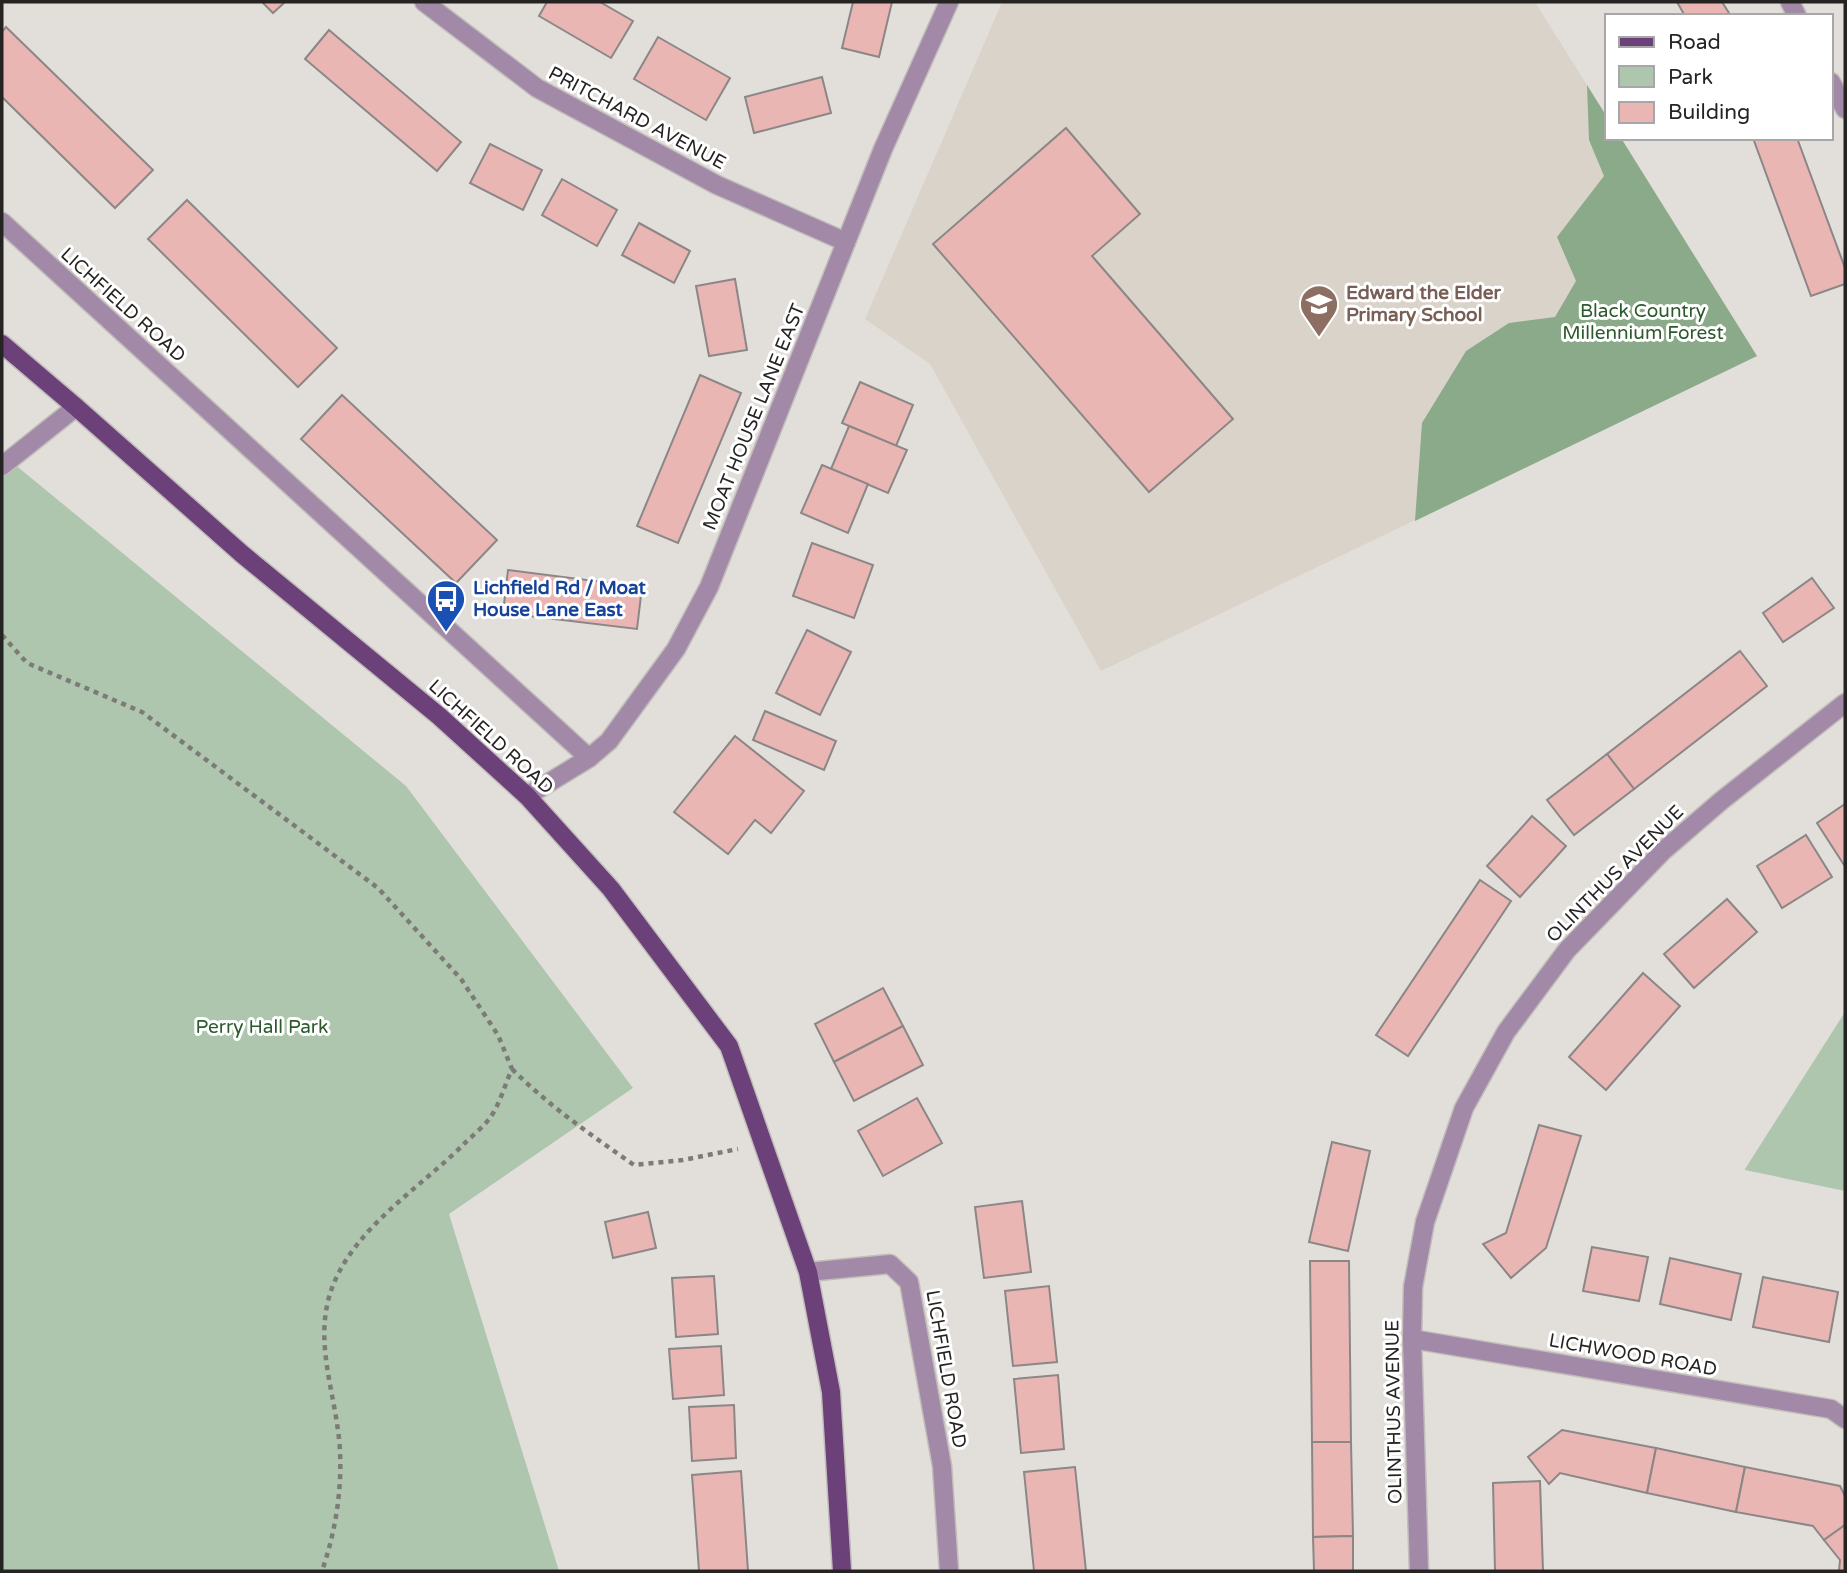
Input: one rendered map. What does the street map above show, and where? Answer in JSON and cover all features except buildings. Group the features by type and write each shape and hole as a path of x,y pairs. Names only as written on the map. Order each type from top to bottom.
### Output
{"main road":[{"name":"LICHFIELD ROAD","path":"2,344 243,554 439,716 527,796 611,889 729,1046 808,1272 831,1392 842,1571"}],"street":[{"name":"MOAT HOUSE LANE EAST","path":"527,796 589,758 609,741 676,649 709,587 883,149 949,2"},
{"name":"PRITCHARD AVENUE","path":"435,5 537,88 717,186 846,242"},
{"path":"1833,86 1845,109"},
{"name":"LICHFIELD ROAD","path":"2,222 589,758"},
{"path":"2,466 76,407"},
{"name":"OLINTHUS AVENUE","path":"1419,1571 1413,1287 1425,1222 1464,1108 1506,1032 1566,950 1663,851 1721,801 1845,703"},
{"name":"LICHFIELD ROAD","path":"808,1272 890,1264 909,1282 942,1466 949,1571"},
{"name":"LICHWOOD ROAD","path":"1412,1339 1831,1409 1845,1419"}],"path":[{"path":"2,635 27,663 142,712 378,888 461,979 499,1035 512,1069 552,1106 634,1166 743,1148"},
{"path":"322,1571 330,1546 340,1492 340,1449 325,1354 323,1318 332,1286 350,1255 395,1203 444,1164 490,1117 512,1069"}],"shaded area":[{"name":"Edward the Elder Primary School","path":"1002,2 1535,2 1605,114 1605,140 1622,140 1757,356 1101,671 930,364 865,319"}],"green space":[{"name":"Black Country Millennium Forest","path":"1587,85 1605,114 1605,140 1622,140 1757,356 1415,521 1422,423 1466,351 1509,323 1555,317 1576,281 1557,237 1604,176 1589,140"},
{"name":"Perry Hall Park","path":"2,454 406,786 633,1088 449,1214 559,1571 2,1571"},
{"path":"1845,1012 1845,1191 1745,1170 1745,1169"}],"place":[{"name":"Edward the Elder Primary School","path":"1319,338"},
{"name":"Lichfield Rd / Moat House Lane East","path":"446,633"}]}
